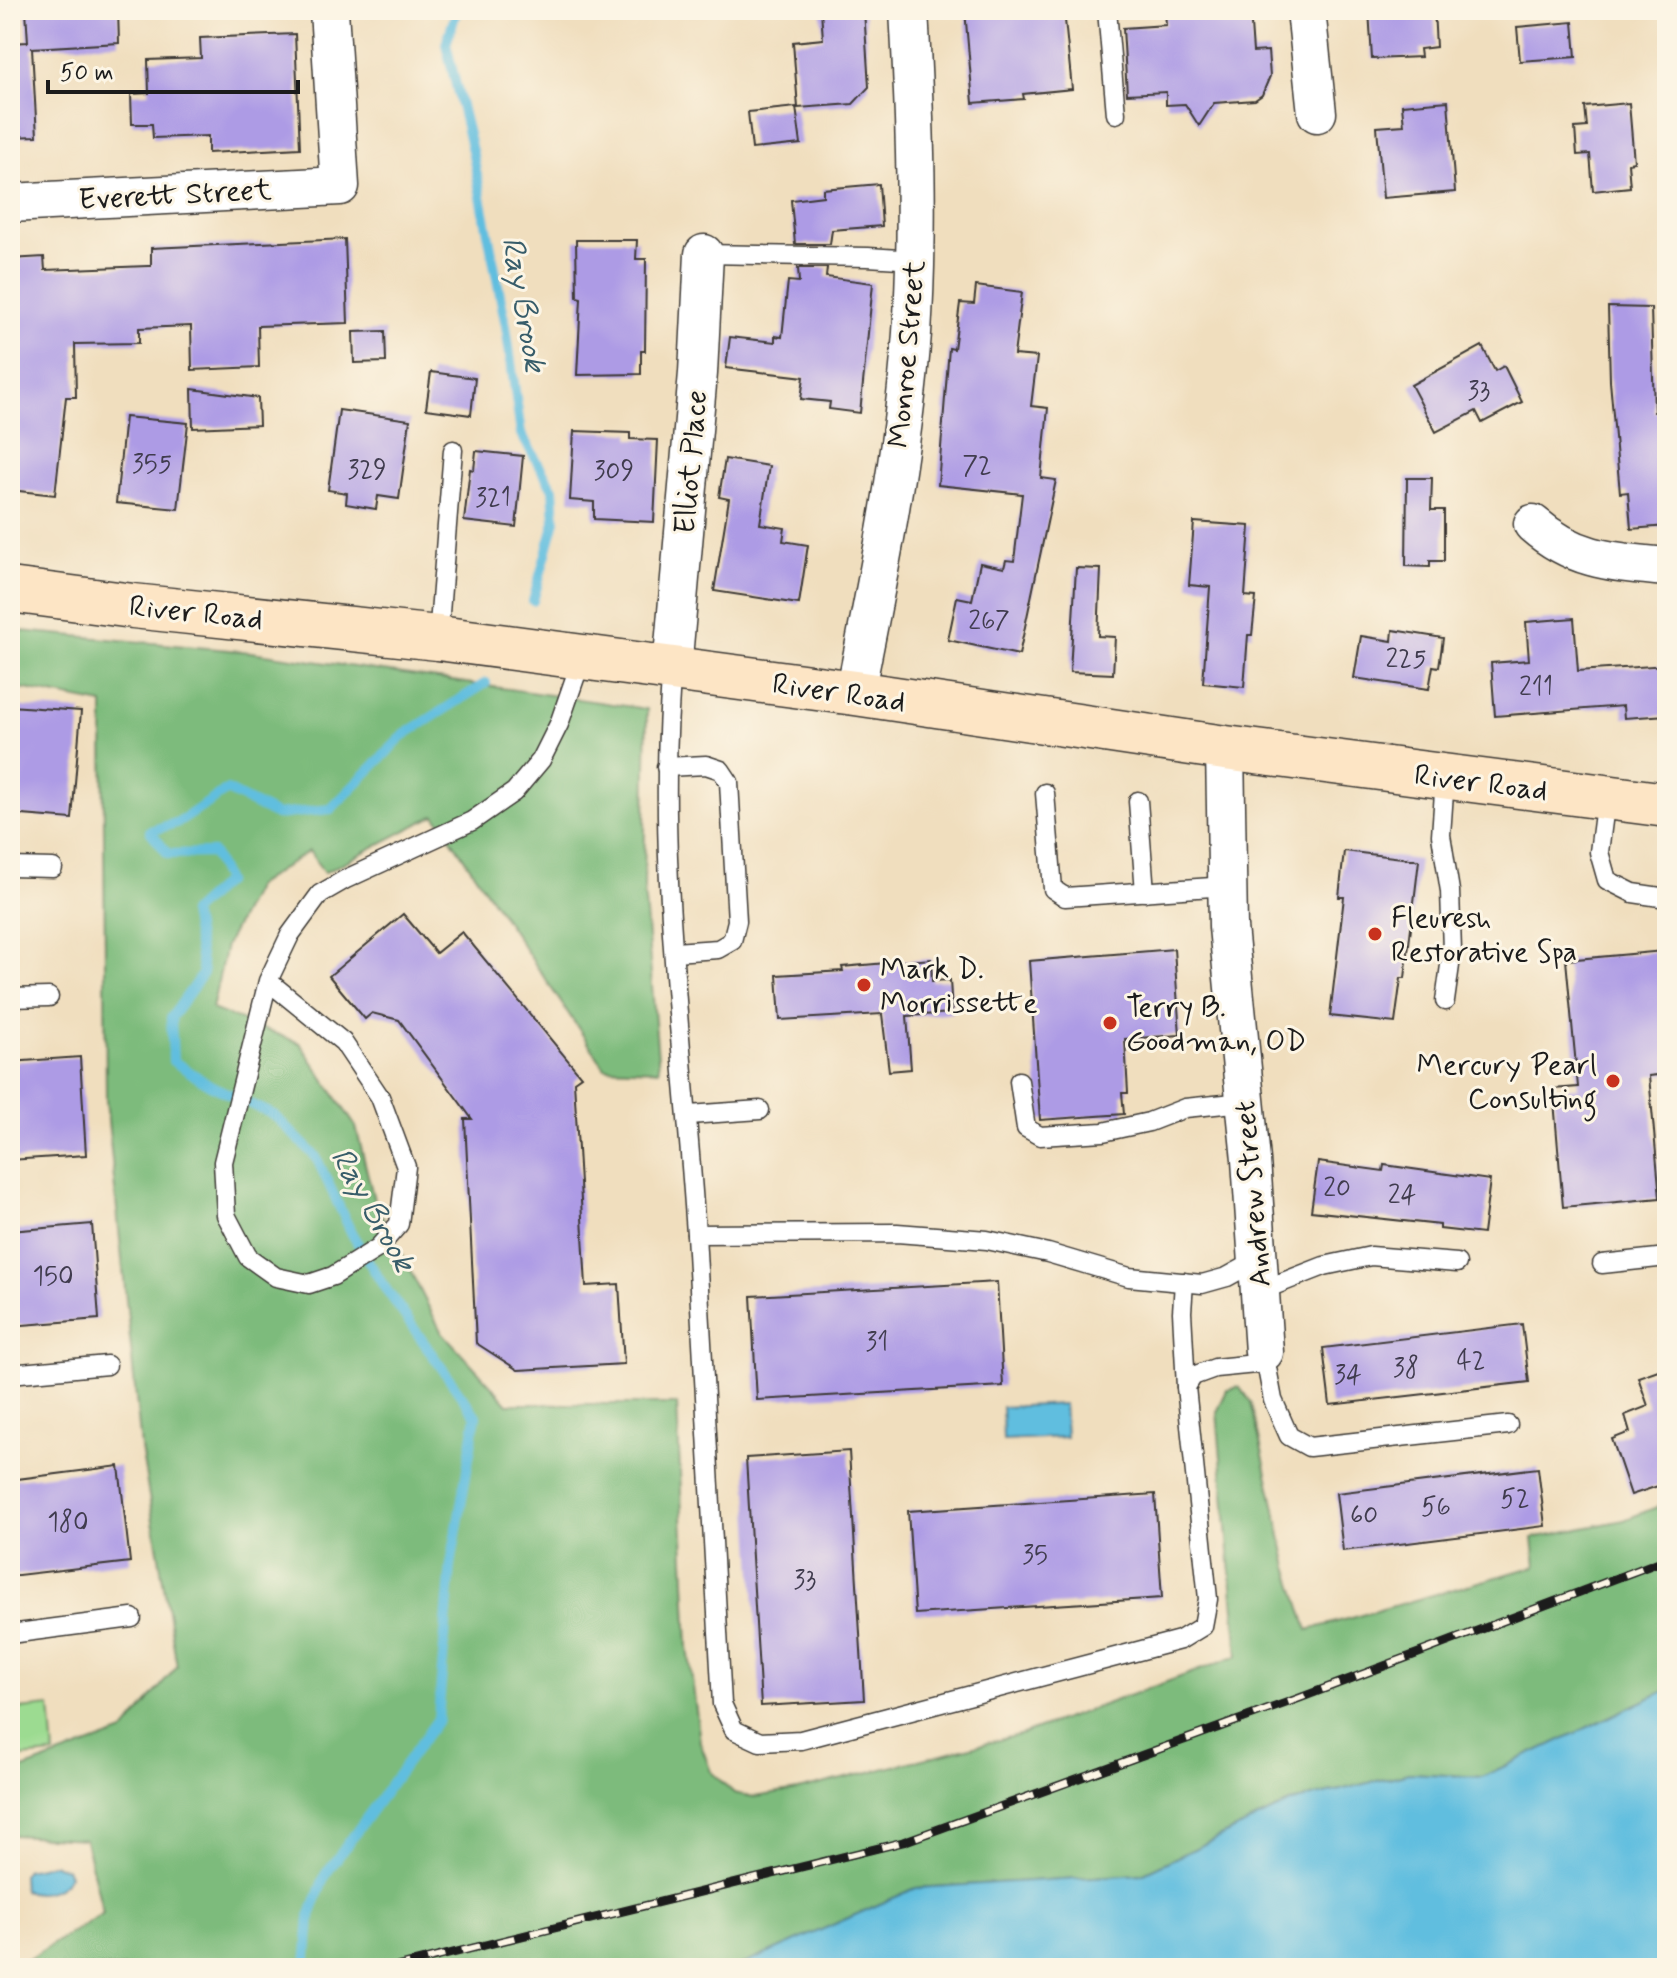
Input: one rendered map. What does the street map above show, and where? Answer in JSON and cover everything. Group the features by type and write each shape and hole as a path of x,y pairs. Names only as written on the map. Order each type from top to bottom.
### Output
{"street":[{"name":"Everett Street","path":"10,203 340,186 329,10"},
{"name":"Monroe Street","path":"855,693 885,543 912,334 917,157 909,10"},
{"path":"1306,10 1317,113"},
{"name":"Elliot Place","path":"672,669 696,389 704,254"},
{"path":"1533,524 1553,541 1583,555 1667,567"},
{"name":"River Road","path":"10,590 438,638 855,693 1445,778 1667,805"},
{"name":"Andrew Street","path":"1225,748 1227,886 1234,1004 1265,1357"}],"lane":[{"path":"1107,10 1116,114"},
{"path":"704,254 915,260"},
{"path":"438,638 453,450"},
{"path":"268,981 343,1042 380,1097 406,1167 399,1224 378,1248 333,1276 309,1284 276,1277 248,1257 226,1215 223,1162 268,981 290,935 320,894 472,821 514,792 541,760 559,724 582,658"},
{"path":"672,669 666,767 668,864 689,1115 722,1704 734,1730 760,1742 801,1740 1180,1640 1203,1626 1208,1599 1186,1387 1182,1312 1184,1282"},
{"path":"666,767 706,765 721,770 729,782 737,921 732,941 718,949 674,952"},
{"path":"1445,778 1441,835 1450,891 1452,951 1445,1001"},
{"path":"1045,793 1053,889 1065,897 1227,886"},
{"path":"1606,798 1599,852 1607,880 1633,893 1667,898"},
{"path":"1138,801 1145,892"},
{"path":"10,867 53,868"},
{"path":"10,998 49,997"},
{"path":"1019,1081 1026,1128 1040,1136 1103,1132 1149,1122 1185,1108 1244,1102"},
{"path":"689,1115 760,1110"},
{"path":"696,1234 897,1233 987,1240 1048,1253 1129,1277 1202,1284 1227,1277 1324,1266 1371,1256 1457,1263"},
{"path":"1602,1264 1667,1257"},
{"path":"1186,1387 1193,1376 1265,1357 1273,1400 1289,1436 1309,1447 1508,1425"},
{"path":"10,1374 107,1365"},
{"path":"10,1634 132,1618"}],"green space":[{"path":"10,630 251,652 647,709 644,889 659,1070 605,1068 435,815 324,873 309,851 256,886 226,945 212,1009 300,1043 356,1127 374,1200 441,1331 508,1404 677,1404 688,1647 700,1742 711,1772 734,1793 754,1797 798,1790 1023,1734 1238,1656 1217,1412 1227,1390 1239,1387 1251,1402 1288,1567 1308,1630 1536,1566 1533,1538 1624,1520 1667,1503 1667,1690 1482,1777 1409,1773 1292,1802 1142,1874 916,1888 735,1968 14,1968 103,1913 85,1839 13,1835 12,1773 124,1732 177,1666 141,1448 106,1101 103,704 10,686"},
{"path":"50,1706 54,1754 10,1758 10,1710"}],"water":[{"path":"1064,1404 1066,1437 1003,1440 1002,1407"},
{"path":"1667,1690 1667,1968 735,1968 916,1888 1142,1874 1292,1802 1409,1773 1482,1777"},
{"path":"54,1864 66,1868 69,1875 62,1885 43,1893 23,1890 22,1875 26,1870"}],"building":[{"path":"26,10 118,10 119,43 32,48 37,136 10,137 10,43 28,42"},
{"path":"821,10 864,10 869,87 853,104 798,108 793,42 823,39"},
{"path":"965,10 1064,10 1072,89 1023,94 1024,99 973,103"},
{"path":"1165,10 1250,10 1253,52 1268,51 1270,76 1262,95 1255,100 1214,103 1199,126 1185,104 1166,105 1166,92 1127,94 1123,28 1166,25"},
{"path":"1369,10 1434,10 1436,47 1420,49 1421,57 1372,59"},
{"path":"1573,22 1576,57 1520,61 1517,27"},
{"path":"295,34 300,148 208,153 208,136 153,138 152,124 132,124 131,94 149,93 148,60 201,58 200,38"},
{"path":"1448,101 1455,192 1383,198 1377,127 1404,125 1402,105"},
{"path":"1629,103 1634,162 1628,163 1630,187 1593,191 1590,154 1577,155 1575,128 1587,127 1585,107"},
{"path":"796,107 801,144 752,149 748,112"},
{"path":"879,184 882,226 832,230 830,244 795,244 791,200 823,196 823,189"},
{"path":"345,239 348,323 258,326 259,367 192,370 191,326 139,328 139,343 75,344 76,397 66,397 55,495 10,490 19,398 10,399 10,259 44,257 45,270 151,266 151,248"},
{"path":"576,240 637,240 636,259 646,259 645,351 641,351 641,374 577,375 581,298 577,297"},
{"path":"798,268 827,268 826,277 873,283 860,413 829,409 830,402 801,399 804,377 726,368 730,337 775,342 775,336 782,337 788,281 799,282"},
{"path":"976,286 1022,292 1014,355 1037,357 1031,406 1048,408 1041,478 1056,480 1019,655 948,640 957,597 972,600 980,563 1004,568 1006,560 1014,561 1022,494 938,485 949,348 954,349 960,303 974,304"},
{"path":"1608,307 1651,308 1654,412 1666,411 1667,526 1631,529 1628,492 1620,493 1610,381"},
{"path":"385,331 386,362 354,363 353,332"},
{"path":"1482,346 1495,371 1504,366 1522,402 1482,423 1476,411 1436,432 1411,385"},
{"path":"431,372 475,378 471,415 426,409"},
{"path":"192,389 258,398 259,425 193,428"},
{"path":"339,410 410,420 399,499 378,496 376,509 346,504 347,493 328,490"},
{"path":"125,417 188,423 178,509 116,503"},
{"path":"574,431 630,433 630,439 658,440 654,522 594,519 594,502 570,500"},
{"path":"476,451 523,456 516,527 464,521 470,469 474,470"},
{"path":"725,459 769,466 760,524 785,528 783,541 808,545 799,604 714,591 729,499 719,497"},
{"path":"1407,478 1432,478 1431,510 1444,510 1444,561 1430,561 1430,567 1406,566"},
{"path":"1194,522 1250,526 1245,596 1256,597 1252,635 1248,635 1244,687 1203,683 1210,587 1189,585"},
{"path":"1076,568 1101,569 1098,636 1115,637 1113,674 1070,672"},
{"path":"1574,618 1578,671 1667,665 1667,715 1624,718 1623,706 1495,716 1491,663 1529,660 1526,622"},
{"path":"1393,630 1443,638 1439,667 1433,666 1429,689 1354,678 1361,636 1392,641"},
{"path":"10,706 81,711 72,819 10,814"},
{"name":"Fleuresh Restorative Spa","path":"1344,851 1419,860 1405,978 1401,978 1395,1023 1330,1016 1344,897 1339,897"},
{"path":"403,914 436,953 462,932 581,1076 574,1081 586,1286 619,1284 624,1364 518,1370 476,1343 465,1119 472,1119 399,1020 372,1013 365,1019 329,976"},
{"name":"Terry B. Goodman, OD","path":"1174,949 1180,1035 1125,1039 1128,1093 1122,1093 1124,1114 1040,1120 1029,961"},
{"name":"Mercury Pearl Consulting","path":"1663,951 1667,996 1667,1074 1649,1076 1660,1198 1563,1207 1553,1089 1578,1087 1566,960"},
{"name":"Mark D. Morrissette","path":"931,959 932,981 950,980 952,1013 907,1016 911,1069 889,1071 882,1014 780,1020 777,975 843,971 842,967"},
{"path":"80,1057 86,1155 10,1160 10,1062"},
{"path":"1318,1162 1383,1171 1384,1165 1490,1180 1483,1234 1440,1229 1440,1225 1311,1211"},
{"path":"92,1224 99,1319 10,1326 10,1231"},
{"path":"997,1282 1003,1386 757,1400 751,1296"},
{"path":"1522,1324 1529,1382 1330,1405 1323,1348"},
{"path":"1667,1367 1667,1483 1631,1495 1612,1439 1630,1432 1625,1415 1648,1406 1638,1377"},
{"path":"849,1451 864,1700 761,1706 746,1458"},
{"path":"119,1466 130,1562 10,1576 10,1480"},
{"path":"1538,1468 1545,1526 1343,1551 1336,1493"},
{"path":"1155,1494 1162,1598 915,1614 908,1511"}],"waterway":[{"name":"Ray Brook","path":"457,10 446,44 473,155 506,326 521,434 553,489 555,521 533,601"},
{"name":"Ray Brook","path":"307,1956 310,1916 325,1875 438,1719 451,1565 476,1416 383,1285 352,1234 316,1157 274,1115 210,1085 173,1061 171,1018 203,973 192,912 226,881 213,853 168,854 150,831 179,822 227,790 276,815 331,809 404,735 486,683"}],"railway":[{"path":"392,1968 903,1842 1297,1699 1667,1559"}],"place":[{"name":"Fleuresh Restorative Spa","path":"1375,934"},
{"name":"Mark D. Morrissette","path":"864,985"},
{"name":"Terry B. Goodman, OD","path":"1110,1023"},
{"name":"Mercury Pearl Consulting","path":"1613,1081"}]}
